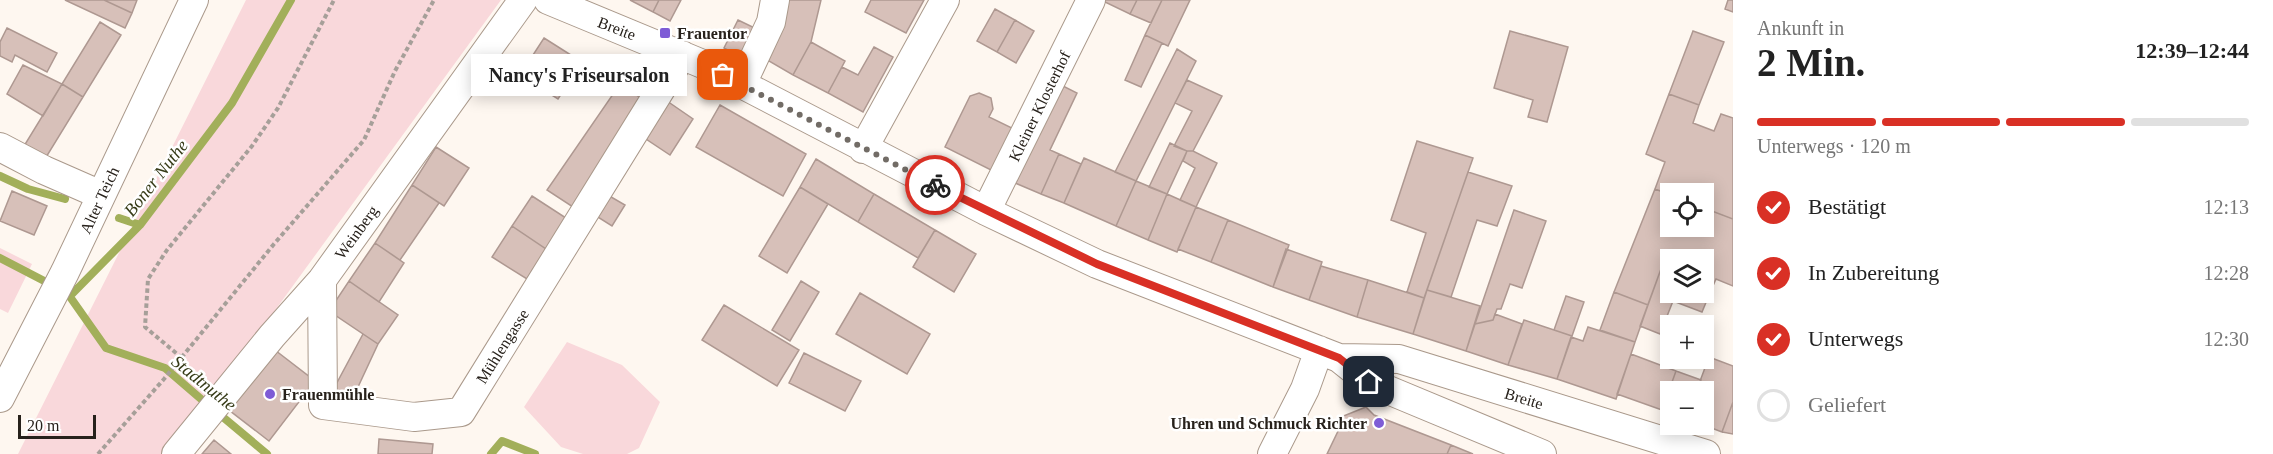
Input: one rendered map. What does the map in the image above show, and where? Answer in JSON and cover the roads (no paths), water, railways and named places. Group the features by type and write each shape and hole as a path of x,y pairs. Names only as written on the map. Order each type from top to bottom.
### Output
{"street":[{"name":"Alter Teich","path":"0,399 65,272 195,0"},
{"name":"Weinberg","path":"176,454 272,336 322,280 523,0"},
{"name":"Breite","path":"548,0 682,55 986,211 1097,264 1329,354 1369,382 1542,454"},
{"path":"742,84 771,22 775,0"},
{"path":"863,149 945,0"},
{"name":"Kleiner Klosterhof","path":"986,211 1091,0"},
{"name":"Mühlengasse","path":"322,280 323,405 414,417 461,412 682,55"},
{"path":"0,147 44,170 101,195"},
{"path":"1272,454 1305,389 1329,354"},
{"name":"Breite","path":"1329,354 1399,359 1706,454"}],"waterway":[{"name":"Boner Nuthe","path":"71,295 140,225 232,103 291,0"},
{"path":"0,176 28,189 65,199"},
{"path":"119,218 140,225"},
{"name":"Boner Nuthe","path":"0,258 52,285"},
{"name":"Stadtnuthe","path":"68,294 106,348 165,368 208,405"},
{"name":"Stadtnuthe","path":"218,413 267,454"},
{"name":"Stadtnuthe","path":"491,454 502,441 535,454"}],"place":[{"name":"Frauentor","path":"665,33"},
{"name":"Nancy's Friseursalon","path":"723,75"},
{"name":"Frauenmühle","path":"270,394"},
{"name":"Uhren und Schmuck Richter","path":"1379,423"}]}
